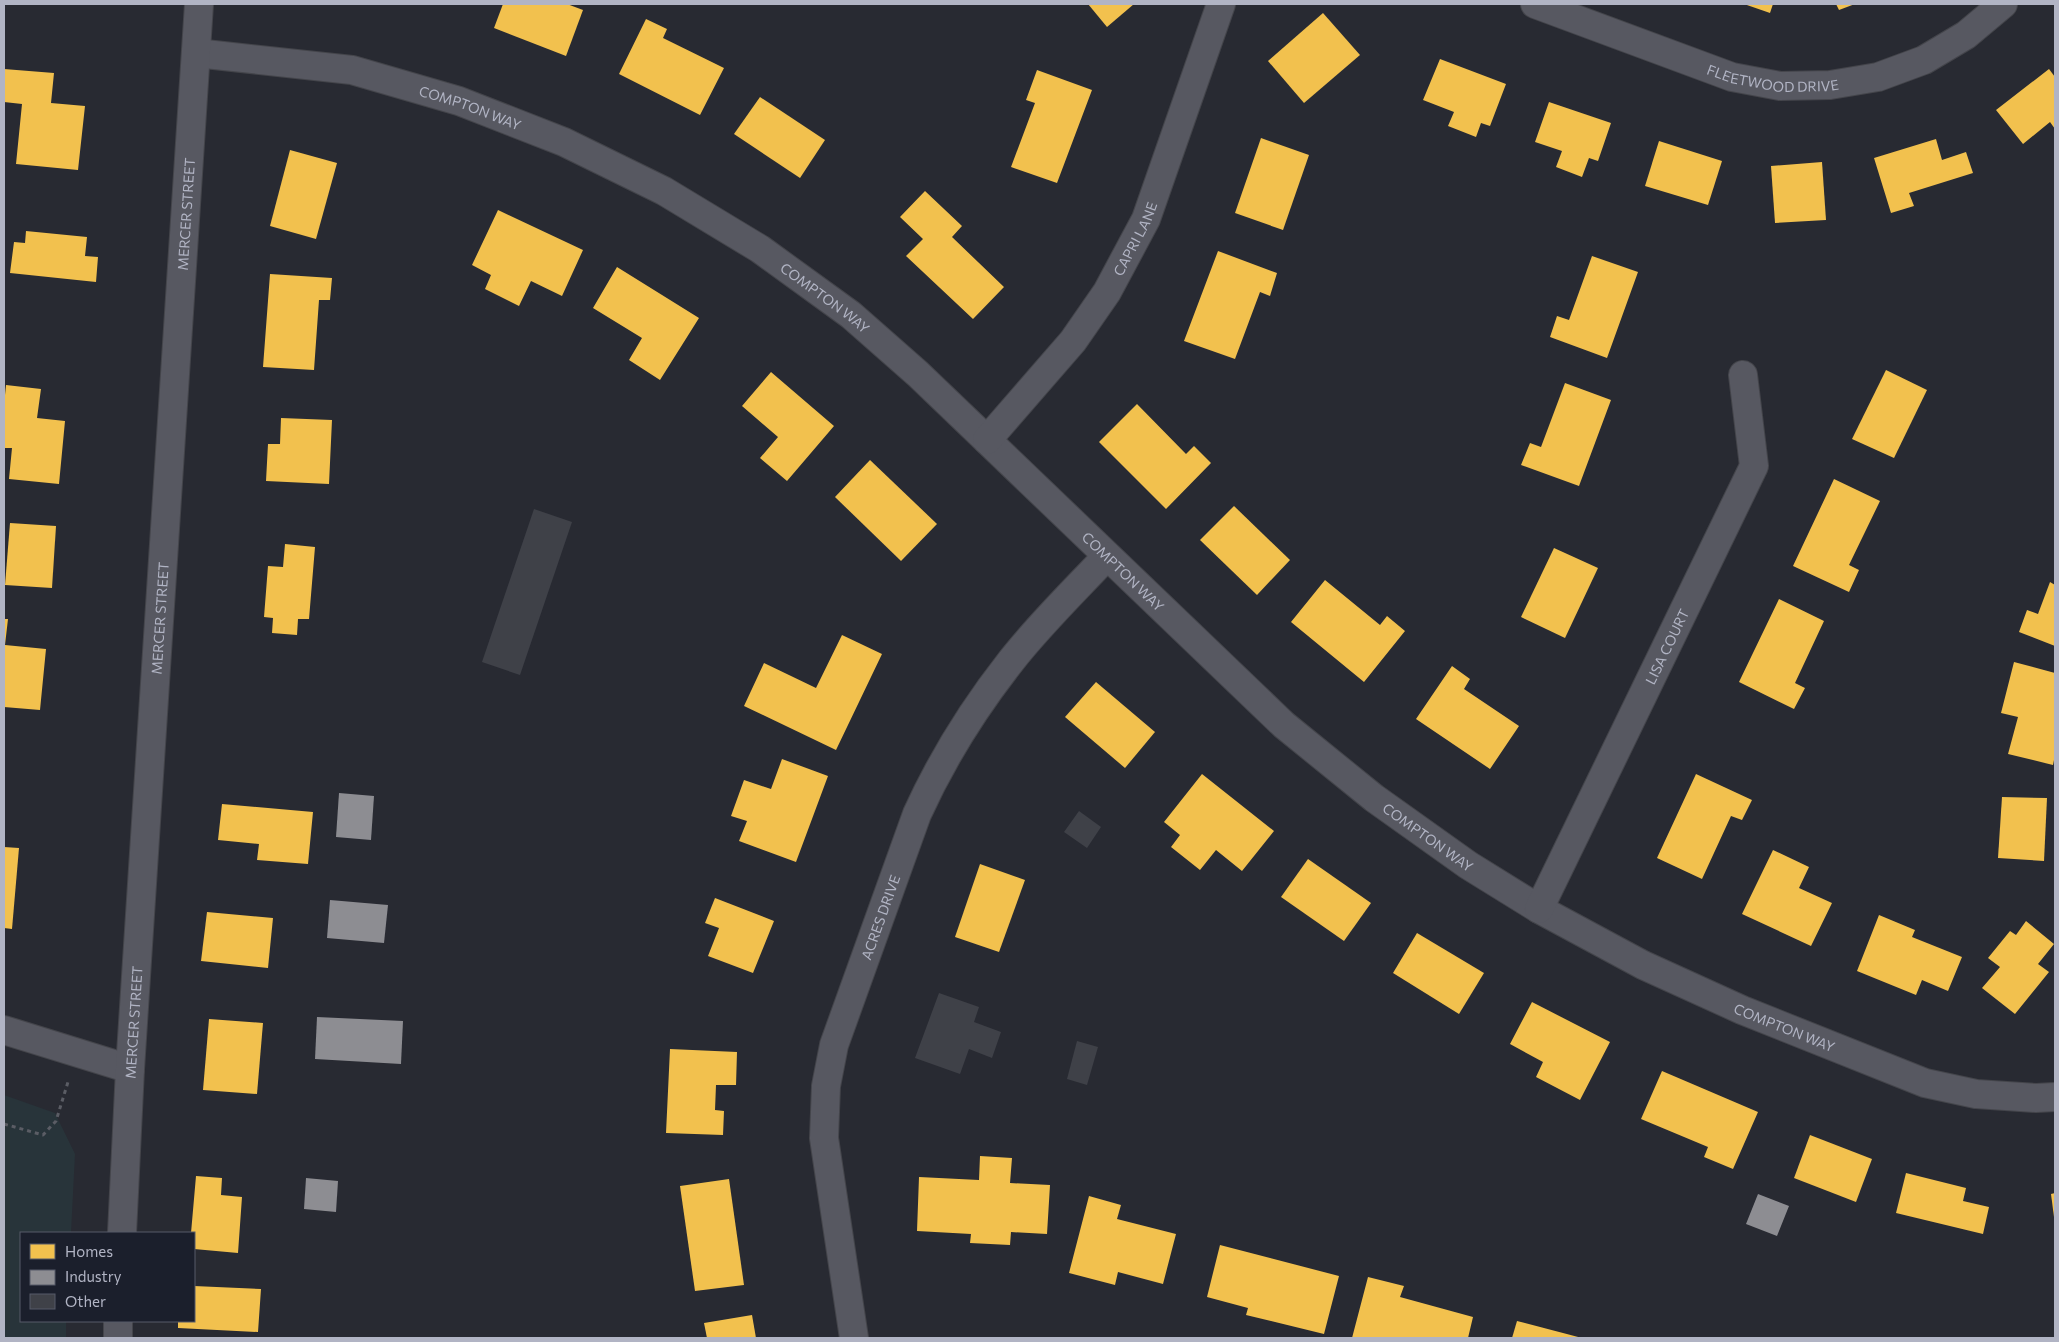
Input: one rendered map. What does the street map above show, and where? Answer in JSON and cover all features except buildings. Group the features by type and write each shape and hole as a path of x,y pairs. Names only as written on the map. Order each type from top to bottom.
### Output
{"street":[{"name":"MERCER STREET","path":"122,1232 130,1070 199,4"},
{"name":"CAPRI LANE","path":"987,440 1073,341 1107,292 1146,219 1221,4"},
{"name":"FLEETWOOD DRIVE","path":"1535,4 1732,77 1780,86 1830,85 1887,74 1924,60 1966,35 2003,4"},
{"name":"COMPTON WAY","path":"196,53 352,70 460,102 564,142 664,191 760,249 851,315 918,374 1291,731 1374,798 1468,865 1539,909 1643,965 1742,1010 1925,1082 1976,1094 2036,1098 2055,1097"},
{"name":"LISA COURT","path":"1539,909 1754,466 1743,375"},
{"name":"ACRES DRIVE","path":"854,1338 824,1138 826,1086 834,1045 928,791 966,723 1012,659 1107,556"},
{"path":"4,1030 130,1070"},
{"path":"118,1322 118,1338"}],"path":[{"path":"4,1124 43,1135 56,1121 77,1053"}],"shaded area":[{"path":"4,1095 55,1113 75,1154 71,1232 20,1232 20,1322 66,1322 66,1338 4,1338"}]}
